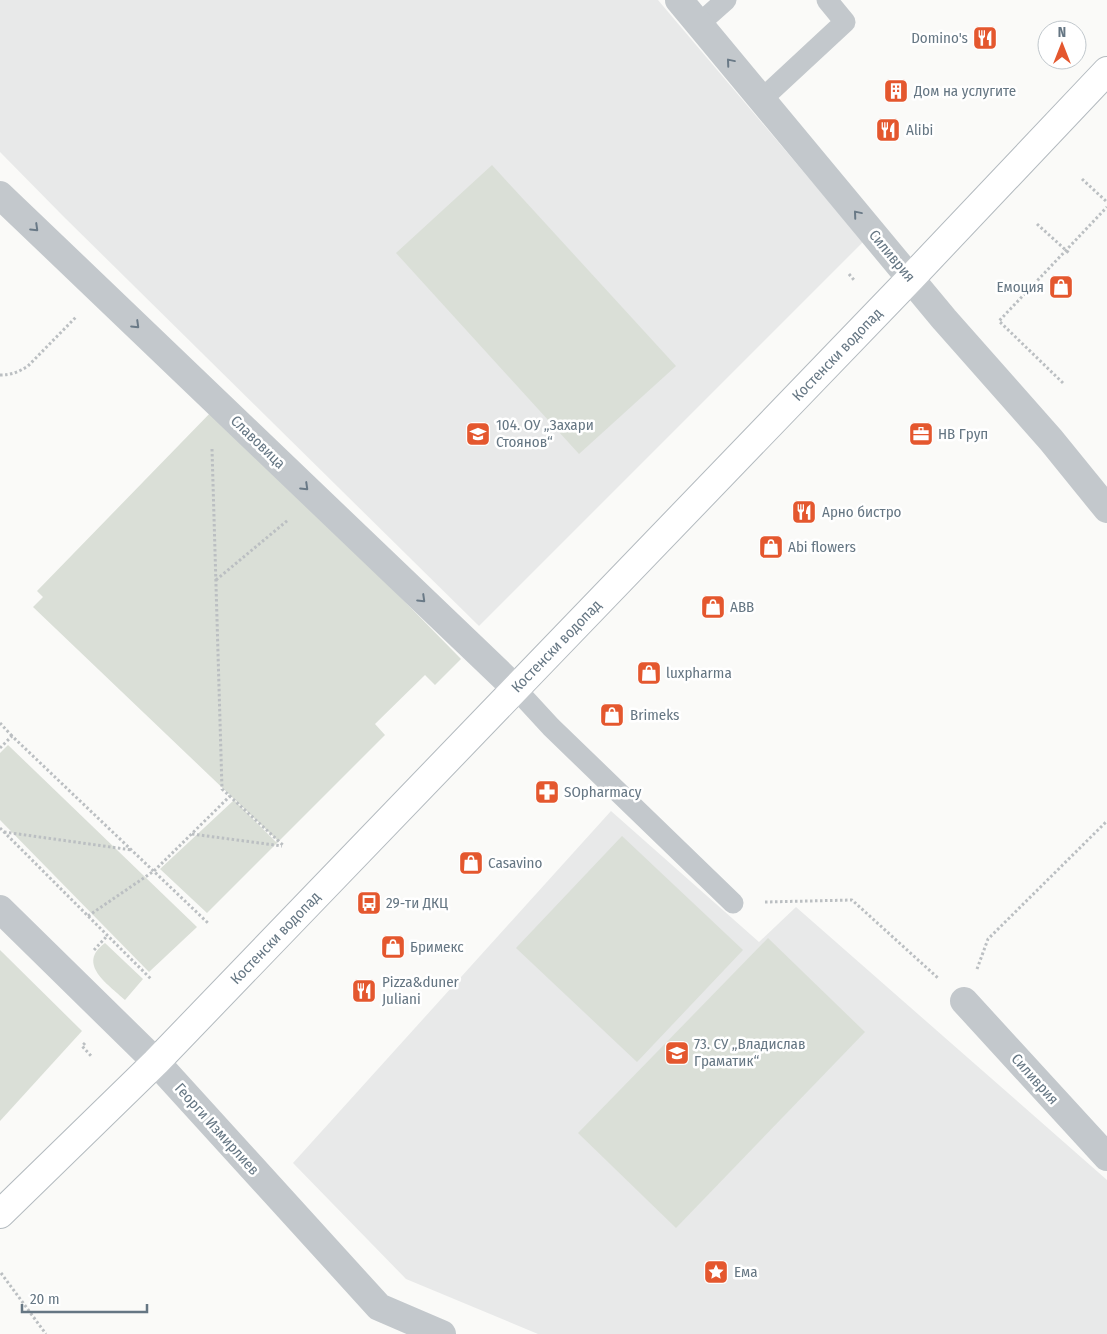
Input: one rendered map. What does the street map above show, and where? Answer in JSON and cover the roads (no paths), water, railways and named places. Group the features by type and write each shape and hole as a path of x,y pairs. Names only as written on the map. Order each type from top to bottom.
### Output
{"street":[{"name":"Силиврия","path":"679,0 911,278 1051,440 1107,509"},
{"name":"Костенски водопад","path":"0,1214 156,1062 911,278 1107,71"},
{"name":"Славовица","path":"0,195 516,689"},
{"name":"Георги Измирлиев","path":"0,909 156,1062 379,1307 442,1334"},
{"name":"Силиврия","path":"964,1001 1107,1157"}],"lane":[{"path":"699,24 726,0"},
{"path":"762,99 845,22 827,0"},
{"path":"516,689 551,727 733,903"}],"place":[{"name":"Domino's","path":"985,38"},
{"name":"Дом на услугите","path":"896,91"},
{"name":"Alibi","path":"888,130"},
{"name":"Емоция","path":"1061,287"},
{"name":"104. ОУ „Захари Стоянов“","path":"478,434"},
{"name":"НВ Груп","path":"921,434"},
{"name":"Арно бистро","path":"804,512"},
{"name":"Abi flowers","path":"771,547"},
{"name":"ABB","path":"713,607"},
{"name":"luxpharma","path":"649,673"},
{"name":"Brimeks","path":"612,715"},
{"name":"SOpharmacy","path":"547,792"},
{"name":"Casavino","path":"471,863"},
{"name":"29-ти ДКЦ","path":"369,903"},
{"name":"Бримекс","path":"393,947"},
{"name":"Pizza&duner Juliani","path":"364,991"},
{"name":"73. СУ „Владислав Граматик“","path":"677,1053"},
{"name":"Ема","path":"716,1272"}]}
